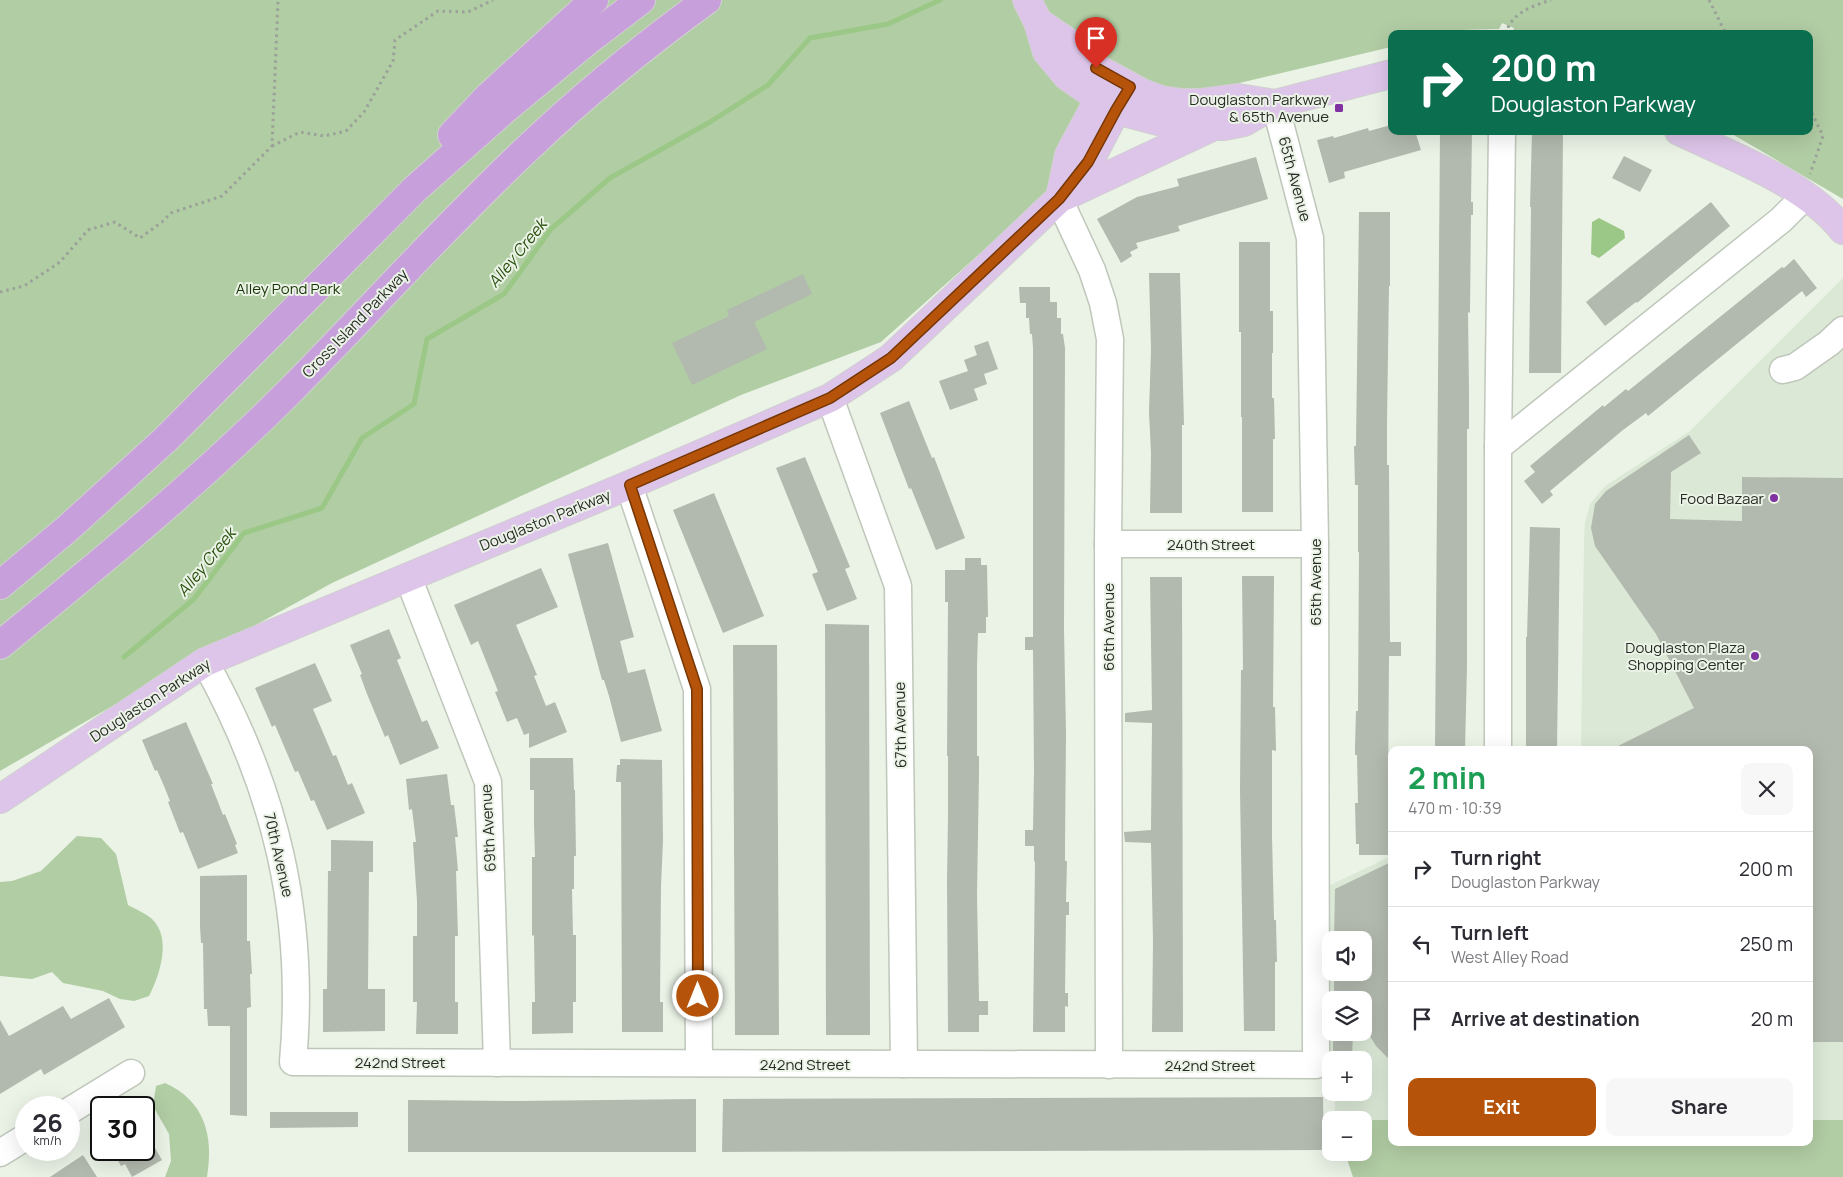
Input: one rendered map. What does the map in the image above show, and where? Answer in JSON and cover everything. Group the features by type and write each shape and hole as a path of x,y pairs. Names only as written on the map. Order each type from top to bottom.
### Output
{"highway":[{"path":"259,347 407,182 489,96 594,0"},
{"path":"489,96 569,24 599,0"},
{"path":"0,585 67,529 166,439 415,189 504,110 591,38 641,0"},
{"name":"Cross Island Parkway","path":"0,645 86,575 195,481 288,392 441,234 530,146 613,73 707,0"}],"main road":[{"path":"1033,11 1047,52 1067,76 1115,94 1069,155 1059,199"},
{"name":"Douglaston Parkway","path":"1115,94 1133,116 1166,123 1214,126 1244,122 1275,104 1388,75"},
{"name":"Douglaston Parkway","path":"1115,94 1182,103 1200,103 1238,98 1275,104"},
{"name":"Douglaston Parkway","path":"0,799 205,662 630,485 830,398 891,358 1059,199 1214,126"},
{"path":"1687,135 1773,176 1822,207 1843,230"}],"street":[{"name":"65th Avenue","path":"1275,104 1310,238 1315,544 1316,1065"},
{"path":"1498,746 1498,447 1502,135"},
{"path":"1498,447 1781,220 1805,196"},
{"name":"66th Avenue","path":"1059,199 1092,270 1103,303 1110,339 1108,544 1110,1065"},
{"path":"1783,370 1795,367 1829,343 1843,330"},
{"name":"67th Avenue","path":"830,398 898,586 904,1064"},
{"path":"630,485 697,689 699,1063"},
{"name":"240th Street","path":"1108,544 1315,544"},
{"name":"69th Avenue","path":"408,577 488,782 497,1063"},
{"name":"70th Avenue","path":"205,662 220,688 244,739 258,774 280,846 294,935 297,980 293,1062"},
{"name":"242nd Street","path":"293,1062 1316,1065"},
{"path":"80,1104 131,1073"},
{"path":"0,1153 15,1144"}],"path":[{"path":"272,146 278,0"},
{"path":"0,292 24,286 60,262 88,230 115,222 140,238 162,222 171,212 222,196 272,146 300,132 324,136 346,131 364,112 392,61 395,40 438,10 468,12 492,0"},
{"path":"1507,30 1508,26 1526,8 1551,0"},
{"path":"1709,0 1724,30"},
{"path":"1805,196 1823,136 1813,115"}],"shaded area":[{"path":"1599,218 1624,231 1625,238 1599,258 1591,254 1592,222"},
{"name":"Douglaston Plaza Shopping Center","path":"1843,278 1843,1120 1813,1120 1813,746 1581,746 1584,542 1585,522 1590,504 1605,486 1690,431"},
{"path":"1388,857 1388,1120 1372,1120 1372,1111 1335,1111 1335,1101 1372,1101 1372,1051 1322,1051 1322,1065 1316,1065 1316,892"}],"green space":[{"name":"Alley Pond Park","path":"0,0 1843,0 1843,199 1734,135 1813,135 1813,30 1514,30 1514,28 1502,23 1499,29 1388,30 1388,48 1231,85 1218,86 1118,130 881,342 741,395 332,583 187,663 0,771"},
{"path":"77,836 101,838 116,854 128,905 152,919 158,927 162,936 162,957 157,978 149,996 134,1001 120,999 103,991 63,983 52,972 32,979 0,976 0,882 12,881 41,871"},
{"path":"165,1083 179,1091 198,1110 204,1121 209,1148 207,1177 165,1177 171,1161 169,1134 155,1110 156,1086"},
{"path":"1372,1120 1388,1120 1388,1146 1813,1146 1813,1120 1843,1120 1843,1177 1353,1177 1348,1161 1372,1161"}],"building":[{"path":"1388,126 1388,135 1416,135 1421,150 1344,172 1345,178 1329,183 1317,140 1333,136 1334,138 1368,128 1369,131"},
{"path":"1440,135 1472,135 1471,202 1473,202 1473,215 1471,215 1470,313 1468,312 1469,429 1467,429 1465,746 1435,746"},
{"path":"1532,135 1563,135 1561,373 1529,373"},
{"path":"1624,156 1652,170 1640,192 1612,178"},
{"path":"1256,157 1268,199 1178,226 1180,231 1136,243 1138,248 1130,252 1132,256 1121,263 1097,219 1137,197 1179,186 1177,179"},
{"path":"1711,202 1730,226 1637,303 1605,326 1586,302"},
{"path":"1359,212 1390,212 1387,465 1389,465 1390,642 1401,642 1401,656 1389,656 1388,855 1359,855 1359,844 1356,844 1355,803 1358,803 1357,755 1355,755 1355,747 1356,711 1358,711 1359,552 1358,485 1355,485 1354,446 1356,446"},
{"path":"1239,242 1270,242 1270,311 1273,311 1272,398 1274,398 1275,439 1273,439 1273,512 1242,512"},
{"path":"1794,259 1817,288 1806,297 1802,291 1648,416 1646,413 1623,430 1550,491 1553,495 1542,504 1524,481 1535,472 1530,466 1603,405 1604,407 1626,389 1628,391"},
{"path":"1149,273 1180,273 1184,425 1182,425 1182,513 1150,513 1151,454 1149,412 1151,350"},
{"path":"803,274 812,294 754,322 767,349 692,385 672,343 729,316 727,310"},
{"path":"1019,287 1050,287 1050,302 1057,302 1057,318 1061,318 1061,334 1063,334 1065,348 1065,861 1067,861 1066,902 1069,902 1069,915 1066,915 1065,993 1068,993 1068,1007 1065,1006 1065,1032 1033,1032 1035,861 1034,846 1025,846 1025,830 1033,830 1033,650 1025,650 1025,637 1033,637 1033,348 1029,318 1026,318 1026,303 1020,303"},
{"path":"988,341 998,369 984,374 987,384 974,389 978,400 950,410 939,381 968,371 964,360 977,355 974,346"},
{"path":"909,401 932,458 934,457 965,538 936,550 911,488 909,489 880,413"},
{"name":"Douglaston Plaza Shopping Center","path":"1689,435 1701,453 1671,472 1670,519 1742,521 1742,477 1843,478 1843,1042 1813,1042 1813,746 1618,746 1694,708 1656,634 1595,546 1591,528 1595,504 1606,491"},
{"path":"805,457 850,567 845,569 857,599 827,611 812,574 818,572 776,468"},
{"path":"714,493 764,616 723,633 673,510"},
{"path":"1530,527 1560,528 1557,746 1526,746"},
{"path":"608,543 634,637 620,641 628,673 645,669 662,731 621,742 568,554"},
{"path":"965,558 981,558 981,565 987,565 988,617 986,617 986,633 978,633 977,665 977,756 979,756 979,772 977,895 979,1001 988,1001 988,1015 979,1015 979,1032 948,1032 948,602 945,602 945,570 965,570"},
{"path":"541,568 558,607 516,625 537,675 534,676 546,706 555,702 567,732 529,748 529,733 524,735 517,718 507,722 495,692 498,691 478,641 471,645 454,605"},
{"path":"1242,576 1274,576 1273,707 1275,707 1276,751 1272,750 1272,836 1277,962 1275,962 1275,1031 1244,1031 1240,790 1241,670 1243,670"},
{"path":"1150,577 1182,577 1183,1032 1152,1032 1151,843 1125,842 1124,832 1151,830 1152,723 1125,722 1125,713 1152,710"},
{"path":"825,624 869,625 870,1035 826,1035"},
{"path":"389,629 401,658 397,660 422,722 427,720 439,748 400,765 388,735 385,737 367,694 360,675 362,674 350,645"},
{"path":"733,645 777,645 779,1035 735,1035"},
{"path":"315,663 332,701 313,709 333,756 336,755 348,785 352,783 365,813 327,830 314,800 311,801 298,771 295,772 275,725 272,727 255,688"},
{"path":"186,722 213,784 211,784 223,815 225,814 237,844 235,845 238,853 198,869 183,832 180,833 164,786 157,770 155,771 142,740"},
{"path":"530,758 573,758 576,856 574,856 574,889 572,889 573,935 576,935 576,1002 573,1002 573,1033 532,1034 532,1002 535,1002 534,935 532,936 532,857 535,857 534,790 530,790"},
{"path":"620,759 662,760 663,840 660,1002 663,1002 663,1032 622,1032 621,782 616,782 617,765 620,765"},
{"path":"447,774 451,805 454,805 458,837 455,837 458,871 456,871 458,936 455,936 455,1002 458,1002 458,1034 416,1034 417,1002 413,1002 413,936 417,936 417,901 413,842 416,842 412,809 409,810 406,779"},
{"path":"331,840 373,841 373,872 369,872 368,989 385,989 385,1031 323,1032 323,989 327,989 328,871 331,871"},
{"path":"1388,863 1388,1058 1372,1039 1372,991 1334,991 1334,981 1372,981 1372,931 1334,931 1335,889"},
{"path":"247,875 247,941 250,941 252,974 250,974 251,1007 247,1008 247,1116 230,1115 230,1026 208,1026 207,1009 204,1009 203,943 201,943 200,927 200,876"},
{"path":"109,998 125,1027 44,1075 41,1069 0,1094 0,1020 9,1036 63,1006 71,1019"},
{"path":"1333,1041 1353,1041 1352,1051 1333,1051"},
{"path":"1322,1097 1322,1150 722,1152 723,1099"},
{"path":"696,1099 696,1152 408,1152 408,1100"},
{"path":"270,1112 358,1112 358,1127 270,1128"},
{"path":"155,1148 162,1160 132,1177 125,1164 121,1166 118,1161 155,1161"},
{"path":"83,1155 97,1177 50,1177 74,1161 80,1161 80,1157"}],"waterway":[{"name":"Alley Creek","path":"124,657 194,599 244,533 322,508 362,438 414,404 427,339 504,294 551,229 610,178 710,122 768,85 810,38 888,24 940,0"}],"place":[{"name":"Douglaston Parkway & 65th Avenue","path":"1339,108"},
{"name":"Food Bazaar","path":"1774,498"},
{"name":"Douglaston Plaza Shopping Center","path":"1755,656"}],"route":[{"path":"698,996 697,689 630,485 830,398 891,358 1059,199 1088,162 1130,87 1096,68"}]}
